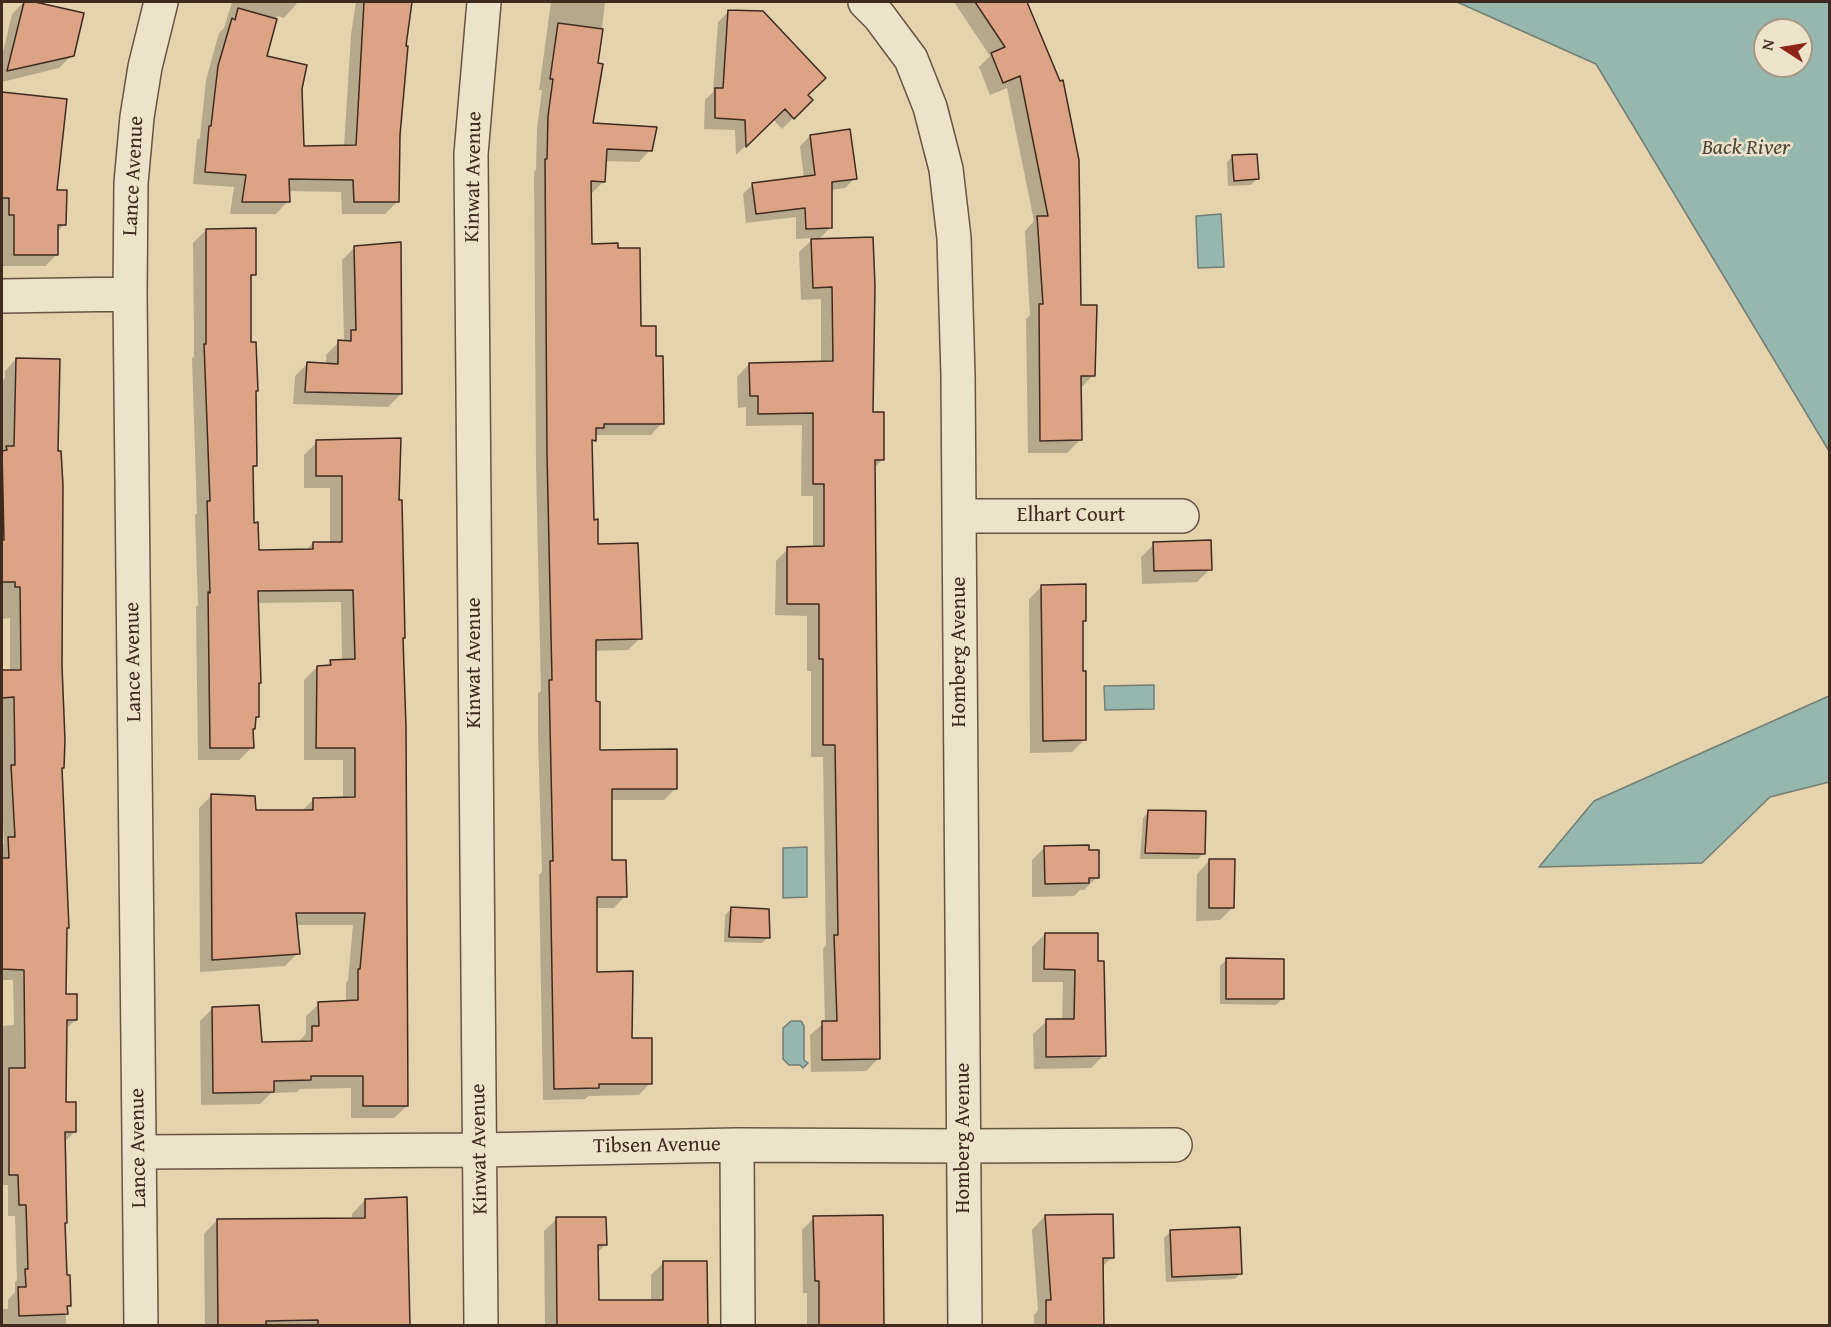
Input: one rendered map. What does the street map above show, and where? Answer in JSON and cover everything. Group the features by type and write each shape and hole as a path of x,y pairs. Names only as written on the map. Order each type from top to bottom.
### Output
{"street":[{"name":"Lance Avenue","path":"141,1326 130,294 131,183 137,117 145,67 161,2"},
{"name":"Kinwat Avenue","path":"482,1326 471,154 484,2"},
{"name":"Homberg Avenue","path":"865,2 879,16 910,58 930,107 946,169 954,238 959,516 965,1326"},
{"path":"2,296 130,294"},
{"name":"Elhart Court","path":"959,516 1182,516"},
{"path":"737,1145 738,1326"},
{"name":"Tibsen Avenue","path":"140,1152 480,1150 737,1145 1175,1145"}],"water":[{"name":"Back River","path":"1457,2 1829,2 1829,451 1596,64"},
{"path":"1221,214 1224,267 1198,268 1196,216"},
{"path":"1154,685 1154,709 1105,710 1104,686"},
{"path":"1829,696 1829,782 1770,797 1702,863 1539,867 1594,801"},
{"path":"807,847 807,897 783,898 783,848"},
{"path":"791,1021 801,1021 804,1026 804,1060 808,1063 803,1068 800,1065 789,1065 783,1059 783,1028"}],"building":[{"path":"24,2 35,2 84,13 74,56 7,71"},
{"path":"364,2 412,2 406,46 408,46 400,135 399,202 354,202 353,180 289,179 290,202 242,202 246,175 205,172 218,66 232,18 235,20 238,8 277,19 267,56 307,65 302,89 304,146 356,145"},
{"path":"975,2 1027,2 1060,81 1063,80 1079,160 1081,305 1097,305 1095,376 1081,376 1082,440 1040,441 1039,304 1043,304 1037,216 1048,216 1020,76 1003,83 991,53 1005,47"},
{"path":"728,10 763,11 826,78 808,95 813,100 794,119 785,109 746,147 745,120 715,118 715,88 723,88"},
{"path":"558,23 603,29 598,63 603,64 593,123 657,127 652,151 607,149 605,182 591,181 592,244 618,243 618,248 640,248 641,326 656,326 656,356 663,356 664,424 604,424 604,428 596,428 596,441 592,440 594,520 598,519 598,544 638,543 642,639 596,640 596,701 600,702 600,750 677,749 677,789 612,789 612,860 626,860 627,897 597,897 597,972 633,971 632,1038 652,1038 652,1084 599,1084 599,1088 554,1089 549,680 552,680 547,454 545,159 547,159 548,116 553,79 550,79"},
{"path":"2,92 67,99 57,190 67,190 66,225 58,225 58,255 14,255 14,215 9,215 9,198 2,198"},
{"path":"850,129 857,179 832,182 832,228 806,229 805,208 756,214 752,183 815,175 810,135"},
{"path":"1257,154 1259,179 1234,181 1232,155"},
{"path":"256,228 256,275 251,275 251,342 256,342 258,391 256,391 257,466 253,466 254,523 258,522 259,550 313,549 313,542 342,542 342,476 316,476 316,440 401,438 399,500 402,500 405,638 403,638 406,727 408,1106 363,1106 363,1076 311,1076 311,1080 274,1081 274,1092 213,1093 212,1007 259,1005 262,1042 312,1041 312,1026 319,1026 318,1002 358,1000 358,969 360,969 365,913 296,913 300,954 212,960 211,794 255,796 256,810 313,810 313,798 355,797 355,748 316,748 317,666 331,665 330,660 355,659 353,590 258,591 261,683 259,683 259,717 256,717 255,729 253,729 254,748 210,748 208,592 210,593 207,501 210,501 204,344 206,344 206,229"},
{"path":"873,237 875,286 873,412 884,412 884,460 875,460 880,1059 822,1060 822,1021 837,1021 834,935 838,935 835,745 823,745 823,659 819,659 819,604 787,604 787,547 824,546 824,484 813,484 813,413 758,414 758,396 750,396 749,363 833,361 832,287 813,288 811,239"},
{"path":"401,242 402,394 305,392 307,362 338,364 338,340 351,341 351,330 356,330 354,246"},
{"path":"16,358 60,359 58,451 61,451 63,485 62,666 65,740 64,768 62,768 69,928 67,928 66,994 77,994 77,1020 67,1020 66,1102 76,1102 76,1132 65,1132 67,1223 65,1223 71,1306 67,1306 68,1314 19,1316 18,1287 26,1287 25,1269 28,1269 26,1205 19,1205 18,1175 9,1175 9,1068 25,1068 24,970 2,969 2,858 9,858 8,837 15,837 11,765 15,765 14,697 2,698 2,670 21,670 20,587 15,587 15,582 2,582 2,540 4,540 2,451 7,450 6,446 14,446"},
{"path":"1211,540 1212,570 1154,571 1153,542"},
{"path":"1086,584 1083,671 1086,671 1086,740 1043,741 1041,585"},
{"path":"1148,810 1206,811 1205,854 1145,853"},
{"path":"1089,845 1089,850 1099,850 1099,878 1089,878 1089,883 1045,884 1044,846"},
{"path":"1209,859 1235,859 1234,908 1209,908"},
{"path":"731,907 769,909 770,938 729,937"},
{"path":"1045,933 1098,933 1098,961 1104,961 1106,1056 1046,1057 1046,1019 1074,1019 1075,970 1044,969"},
{"path":"1226,958 1284,959 1284,999 1226,999"},
{"path":"407,1197 410,1326 318,1325 318,1320 266,1321 266,1326 218,1326 217,1219 365,1218 365,1199"},
{"path":"1113,1214 1114,1258 1103,1258 1104,1326 1046,1326 1046,1300 1051,1300 1045,1215"},
{"path":"883,1215 884,1326 819,1326 819,1281 815,1281 813,1216"},
{"path":"556,1217 606,1217 607,1245 598,1245 599,1300 663,1300 663,1261 707,1261 708,1326 557,1326"},
{"path":"1240,1227 1242,1274 1172,1277 1170,1230"}]}
